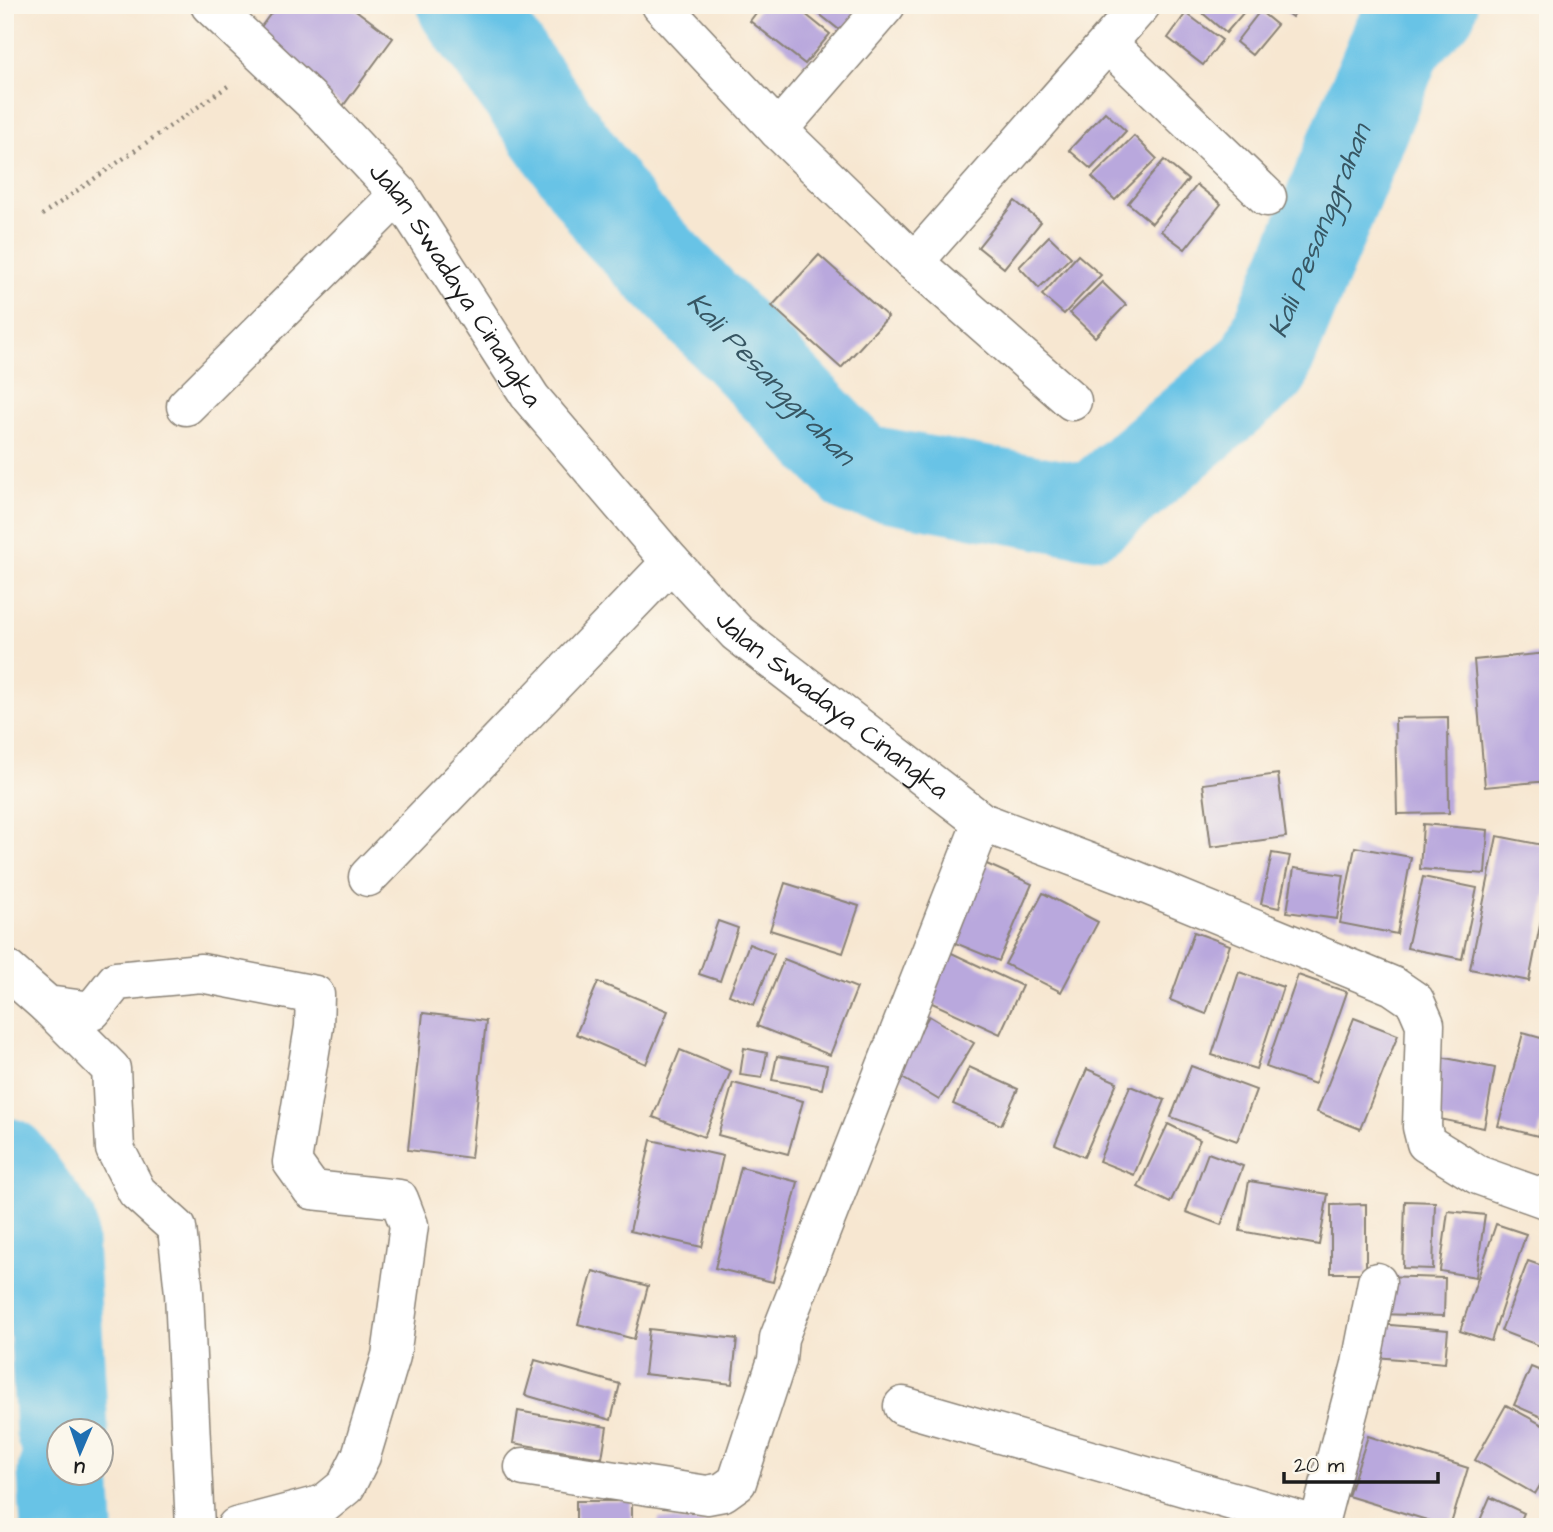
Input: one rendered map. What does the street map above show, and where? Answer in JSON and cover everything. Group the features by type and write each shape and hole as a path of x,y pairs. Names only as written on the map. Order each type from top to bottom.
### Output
{"street":[{"name":"Jalan Swadaya Cinangka","path":"211,5 268,58 399,194 531,398 671,562 737,633 982,822 1130,878 1393,986 1415,1001 1425,1024 1422,1127 1426,1143 1478,1175 1548,1200"},
{"path":"661,5 778,130 914,262 1072,401"},
{"path":"778,130 886,5"},
{"path":"914,262 1142,5"},
{"path":"1109,45 1267,197"},
{"path":"186,406 399,194"},
{"path":"368,877 671,562"},
{"path":"524,1467 707,1495 723,1492 737,1482 777,1360 779,1338 982,822"},
{"path":"5,968 47,1005 111,1069 115,1149 137,1192 177,1228 184,1293 195,1527"},
{"path":"47,1005 92,1011 116,981 201,973 315,995 314,1027 292,1162 312,1190 399,1199 404,1212 408,1225 391,1356 361,1456 346,1486 324,1504 236,1527"},
{"path":"903,1406 1318,1526 1361,1364 1377,1282"}],"path":[{"path":"42,215 268,58"}],"building":[{"path":"277,5 349,5 393,38 343,106 252,39"},
{"path":"762,5 794,5 830,34 805,64 750,21"},
{"path":"808,5 864,5 842,32"},
{"path":"1193,5 1250,5 1226,33"},
{"path":"1277,5 1301,5 1292,17"},
{"path":"1260,11 1277,25 1252,55 1236,42"},
{"path":"1186,13 1222,40 1203,65 1168,38"},
{"path":"1105,112 1126,131 1091,169 1069,150"},
{"path":"1134,136 1157,159 1115,200 1092,177"},
{"path":"1164,160 1188,180 1152,223 1128,203"},
{"path":"1197,185 1221,204 1185,249 1161,231"},
{"path":"1015,201 1041,222 1004,268 978,247"},
{"path":"1049,236 1071,257 1039,288 1019,267"},
{"path":"819,255 888,317 841,368 772,306"},
{"path":"1078,255 1101,275 1064,314 1042,295"},
{"path":"1102,282 1126,305 1095,337 1070,313"},
{"path":"1548,653 1548,781 1485,787 1474,660"},
{"path":"1448,717 1449,813 1397,814 1395,718"},
{"path":"1278,774 1286,837 1211,847 1203,784"},
{"path":"1423,824 1488,830 1485,874 1420,869"},
{"path":"1497,836 1548,846 1548,885 1529,981 1470,969"},
{"path":"1355,847 1411,857 1397,934 1340,923"},
{"path":"1272,853 1290,856 1279,908 1261,904"},
{"path":"982,862 1032,884 999,961 948,940"},
{"path":"1294,868 1344,875 1337,919 1287,912"},
{"path":"1423,877 1477,888 1462,959 1407,948"},
{"path":"785,883 859,906 843,953 770,930"},
{"path":"1043,893 1098,922 1061,992 1005,964"},
{"path":"718,921 738,928 720,981 699,974"},
{"path":"1194,932 1230,945 1206,1014 1170,1000"},
{"path":"749,944 774,954 754,1005 729,995"},
{"path":"943,949 1022,986 1000,1034 921,998"},
{"path":"784,959 857,988 830,1055 757,1026"},
{"path":"1239,972 1283,987 1256,1069 1212,1055"},
{"path":"1298,975 1347,992 1315,1084 1266,1067"},
{"path":"598,982 668,1011 646,1064 576,1034"},
{"path":"423,1013 486,1021 471,1158 408,1150"},
{"path":"929,1016 974,1043 939,1100 894,1073"},
{"path":"1354,1018 1398,1035 1360,1129 1317,1112"},
{"path":"1523,1033 1548,1040 1548,1096 1538,1136 1498,1126"},
{"path":"744,1048 767,1053 762,1078 740,1075"},
{"path":"680,1050 731,1071 704,1137 653,1117"},
{"path":"777,1056 827,1065 822,1089 772,1080"},
{"path":"1436,1056 1495,1068 1484,1128 1425,1116"},
{"path":"1191,1066 1256,1090 1237,1141 1171,1117"},
{"path":"969,1067 1018,1089 1001,1125 953,1104"},
{"path":"1087,1069 1117,1082 1084,1157 1055,1144"},
{"path":"733,1083 803,1101 788,1154 718,1135"},
{"path":"1130,1086 1165,1100 1134,1175 1099,1161"},
{"path":"1168,1124 1200,1140 1170,1203 1138,1187"},
{"path":"651,1140 723,1156 702,1247 630,1231"},
{"path":"1208,1153 1243,1166 1221,1225 1186,1212"},
{"path":"741,1167 798,1182 773,1282 715,1268"},
{"path":"1249,1181 1328,1194 1319,1245 1240,1231"},
{"path":"1405,1201 1435,1202 1433,1269 1403,1268"},
{"path":"1366,1204 1366,1273 1331,1273 1331,1205"},
{"path":"1448,1211 1485,1215 1476,1277 1440,1271"},
{"path":"1496,1224 1526,1234 1491,1341 1460,1331"},
{"path":"1528,1261 1548,1268 1548,1349 1501,1331"},
{"path":"593,1271 648,1286 634,1339 578,1324"},
{"path":"1380,1276 1445,1278 1444,1316 1379,1314"},
{"path":"1379,1324 1448,1330 1445,1363 1376,1357"},
{"path":"649,1329 737,1339 732,1384 644,1374"},
{"path":"535,1360 620,1384 611,1420 525,1395"},
{"path":"1531,1367 1548,1374 1548,1420 1514,1405"},
{"path":"1506,1405 1548,1428 1548,1472 1535,1494 1475,1460"},
{"path":"518,1411 607,1427 602,1458 513,1443"},
{"path":"1368,1436 1468,1468 1450,1527 1348,1496"},
{"path":"1490,1497 1524,1513 1518,1527 1477,1527"},
{"path":"576,1501 632,1501 632,1527 576,1527"},
{"path":"659,1518 712,1525 658,1527"}],"waterway":[{"name":"Kali Pesanggrahan","path":"464,5 620,222 859,470 1091,512 1264,366 1397,41 1431,5"},
{"name":"Kali Pesanggrahan","path":"5,1164 50,1226 61,1416"},
{"name":"Kali Pesanggrahan","path":"65,1486 67,1527"}]}
